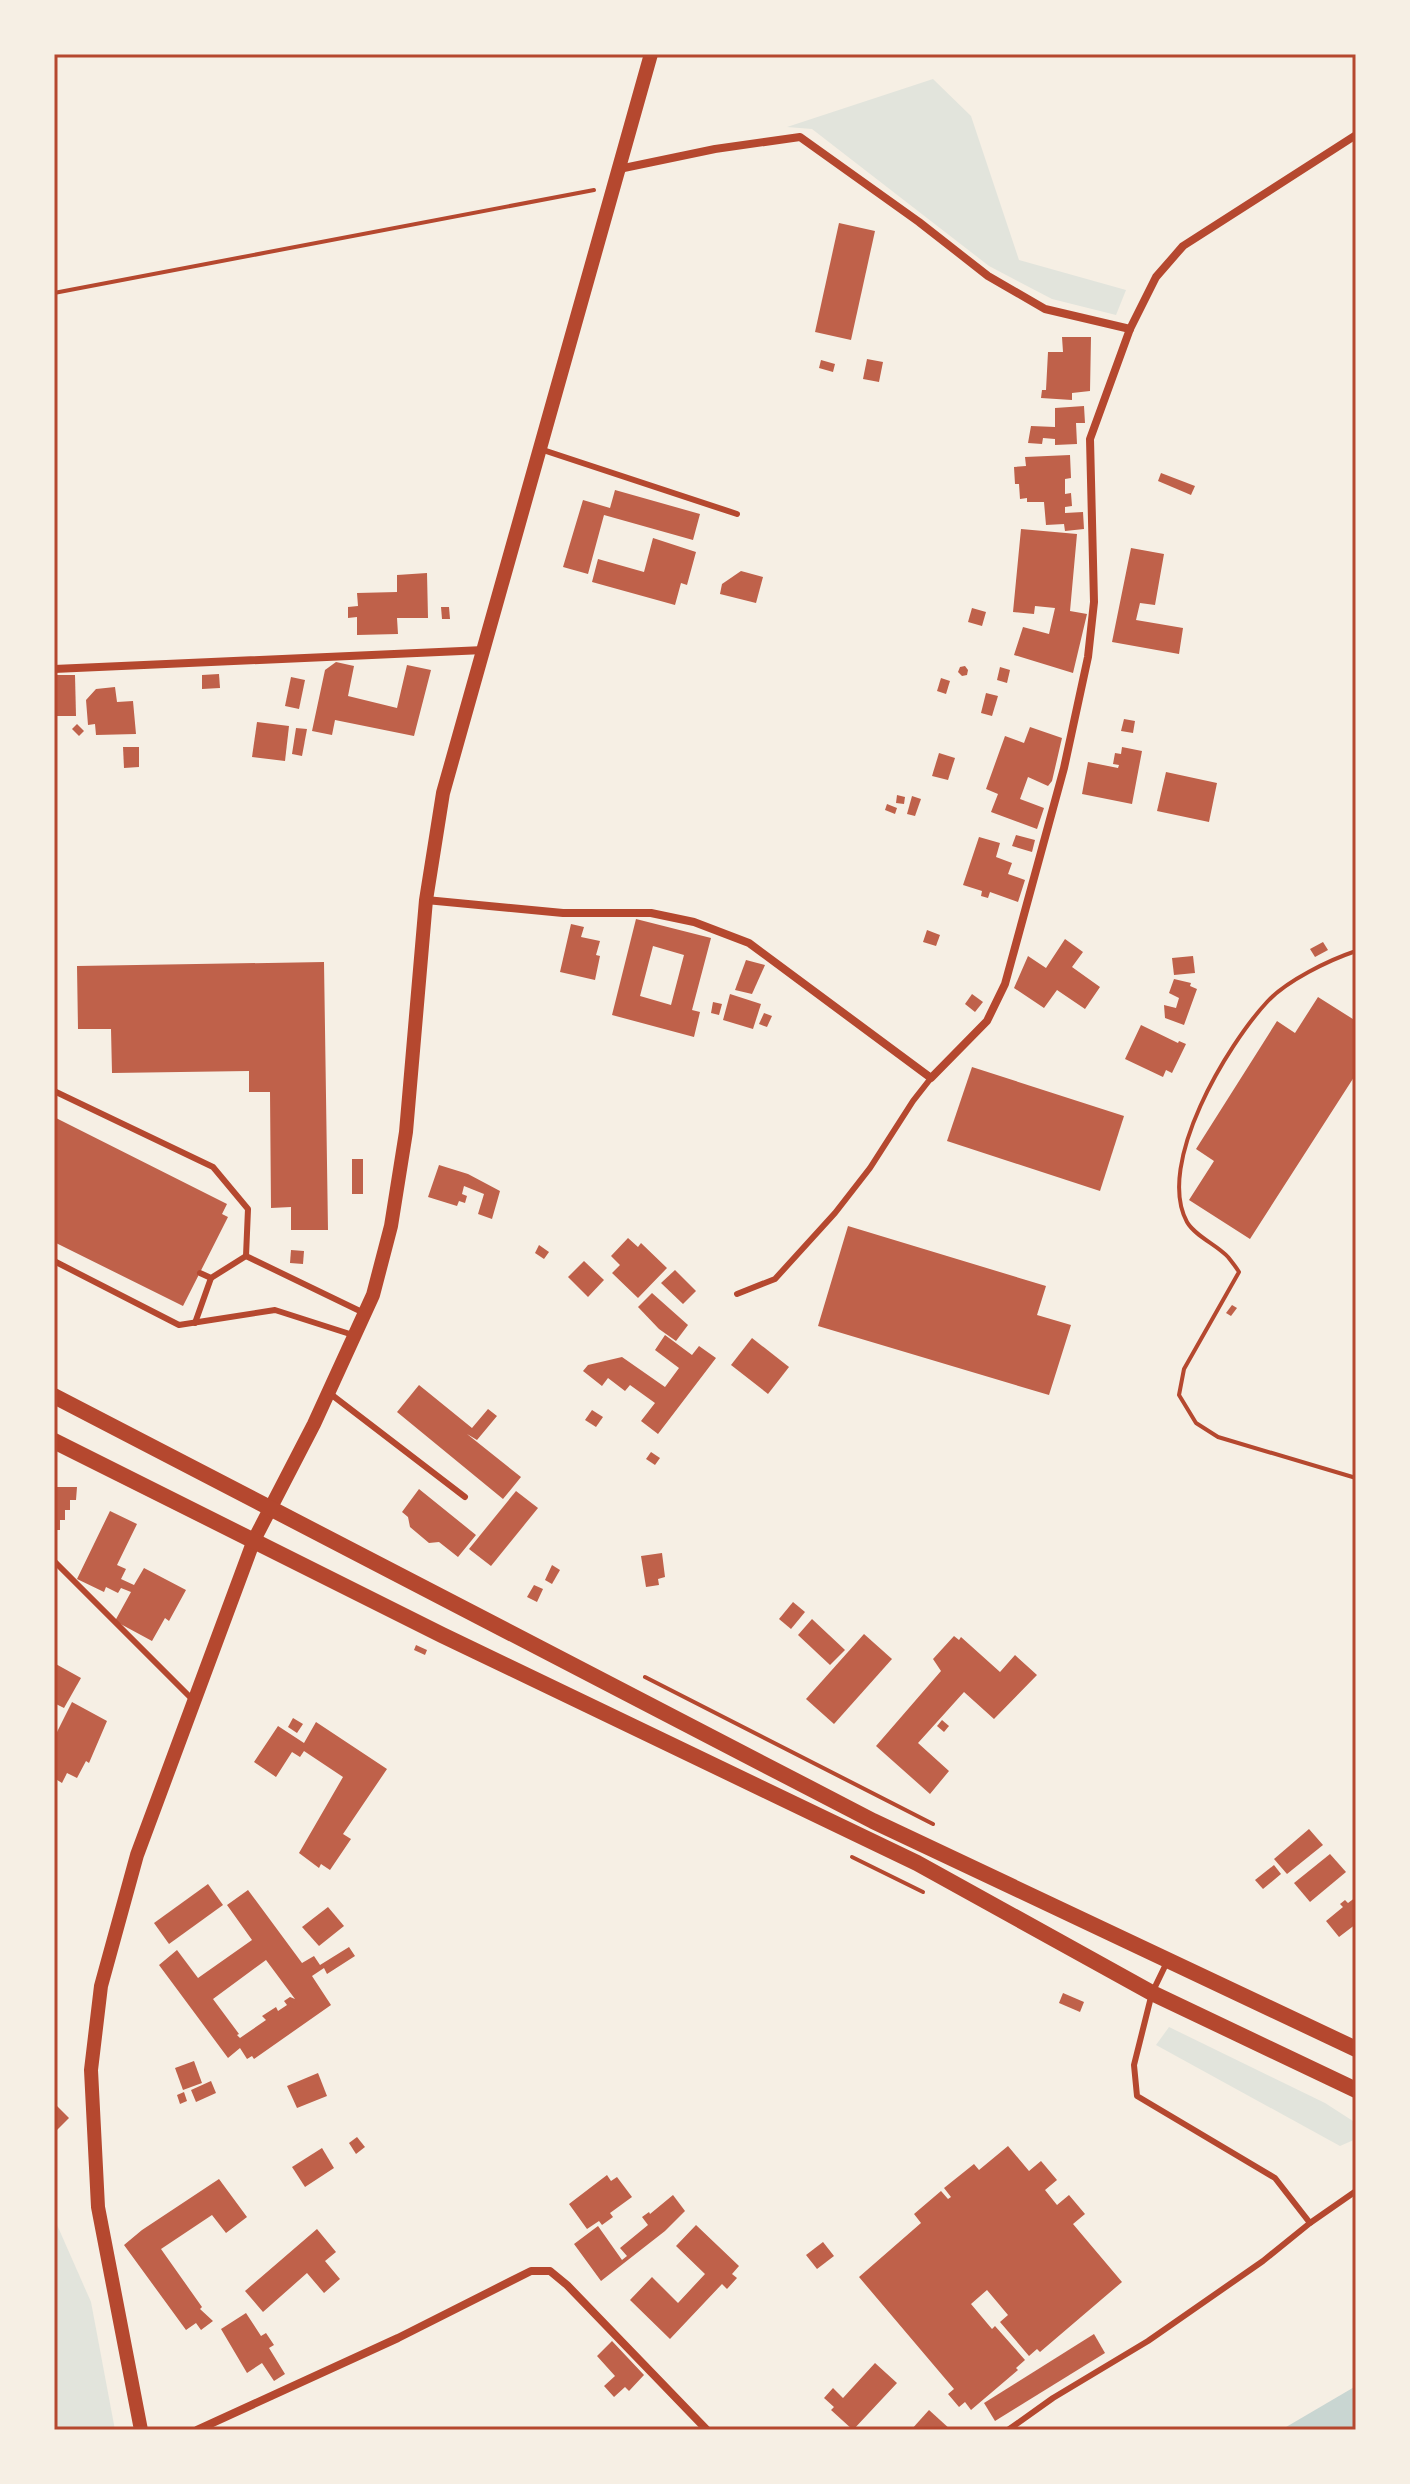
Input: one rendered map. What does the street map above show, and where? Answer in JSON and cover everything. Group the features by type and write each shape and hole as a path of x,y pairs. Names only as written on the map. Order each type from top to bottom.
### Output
{"main road":[{"path":"54,1396 873,1821 1356,2049"},
{"path":"54,1441 442,1635 917,1863 1152,1993 1356,2090"}],"street":[{"path":"141,2430 98,2207 91,2070 101,1986 137,1855 254,1540 373,1295 391,1226 406,1132 426,900 443,793 651,54"},
{"path":"426,900 563,913 651,913 694,922 749,943 931,1078 987,1021 1005,984 1064,768 1088,657 1094,602 1090,439 1130,329 1156,277 1183,246 1356,135"},
{"path":"619,169 715,149 800,137 907,213 988,276 1022,296 1045,309 1130,329"},
{"path":"54,669 484,650"},
{"path":"197,2430 398,2338 531,2271 550,2271 567,2285 707,2430"}],"lane":[{"path":"540,449 737,514"},
{"path":"737,1294 775,1279 825,1224 870,1168 931,1078"},
{"path":"54,1091 213,1167 248,1209 246,1256"},
{"path":"246,1256 364,1313"},
{"path":"195,1323 211,1278 246,1256"},
{"path":"54,1261 179,1325 275,1310 354,1336"},
{"path":"200,1273 211,1278"},
{"path":"328,1392 465,1497"},
{"path":"54,1561 193,1700"},
{"path":"1167,1960 1152,1993 1134,2065 1137,2096 1275,2178 1310,2223"},
{"path":"1008,2430 1053,2398 1148,2341 1356,2191"}],"path":[{"path":"54,293 614,186"},
{"path":"1356,951 1304,975 1268,1000 1227,1054 1206,1092 1184,1151 1180,1195 1187,1223 1228,1257 1239,1272 1184,1369 1179,1395 1196,1423 1218,1437 1356,1478"},
{"path":"638,1674 938,1827"}],"shaded area":[{"path":"933,79 971,116 1019,260 1126,290 1116,315 1052,299 989,266 812,129 787,127"},
{"path":"1169,2027 1325,2103 1356,2123 1356,2139 1340,2146 1156,2045"},
{"path":"54,2218 91,2302 115,2430 54,2430"},
{"path":"1356,2386 1356,2430 1281,2430"}],"building":[{"path":"839,223 875,231 851,340 815,332"},
{"path":"1062,337 1091,337 1090,391 1072,393 1072,400 1041,398 1042,390 1046,390 1048,352 1063,352"},
{"path":"867,359 883,362 879,382 863,379"},
{"path":"821,360 835,364 833,372 819,368"},
{"path":"1084,406 1085,423 1076,423 1077,444 1055,445 1055,439 1043,438 1042,444 1028,443 1031,426 1055,427 1055,408"},
{"path":"1070,455 1071,478 1065,479 1065,494 1071,493 1072,506 1065,507 1065,513 1083,512 1084,529 1065,531 1064,524 1046,525 1044,502 1020,499 1014,467 1026,466 1025,457"},
{"path":"1161,473 1195,486 1191,495 1158,481"},
{"path":"615,490 700,514 693,540 604,515 588,574 563,567 583,500 610,508"},
{"path":"1021,529 1077,534 1070,611 1087,614 1073,673 1014,655 1023,627 1049,634 1055,608 1035,606 1034,614 1013,612"},
{"path":"653,538 696,552 687,585 681,583 675,605 592,582 598,559 644,572"},
{"path":"1131,548 1164,554 1155,605 1140,603 1136,620 1183,628 1179,654 1112,642"},
{"path":"741,571 763,577 756,603 720,594 722,584"},
{"path":"427,573 428,618 397,618 398,634 357,635 357,617 348,618 348,607 358,606 357,593 397,592 397,575"},
{"path":"441,607 449,607 450,619 442,619"},
{"path":"972,608 986,612 982,626 968,622"},
{"path":"336,662 354,666 348,696 397,708 407,665 431,670 414,736 335,720 332,735 312,731 325,670"},
{"path":"965,666 967,675 962,676 958,672 960,667"},
{"path":"1000,667 1010,670 1007,683 997,680"},
{"path":"219,674 220,688 202,689 202,675"},
{"path":"54,675 75,675 76,716 54,716"},
{"path":"291,677 305,680 299,709 285,706"},
{"path":"941,678 950,681 946,694 937,691"},
{"path":"115,687 117,702 133,701 136,734 96,735 95,724 88,725 86,700 96,689"},
{"path":"986,693 998,696 992,716 981,713"},
{"path":"1124,719 1135,721 1133,733 1121,731"},
{"path":"257,722 289,726 285,761 252,757"},
{"path":"77,724 84,731 79,736 72,729"},
{"path":"1030,727 1062,738 1052,781 1048,786 1028,777 1020,799 1044,808 1037,829 991,812 998,794 986,789 1005,736 1024,743"},
{"path":"296,728 307,729 302,756 292,754"},
{"path":"123,747 139,747 139,767 124,768"},
{"path":"1122,747 1142,751 1132,804 1082,794 1088,762 1118,768 1119,765 1113,764 1115,753 1121,754"},
{"path":"939,753 955,758 948,780 932,776"},
{"path":"1166,772 1217,783 1209,822 1157,811"},
{"path":"897,795 905,797 904,804 896,803"},
{"path":"912,796 921,799 915,816 907,814"},
{"path":"887,804 897,808 895,814 885,810"},
{"path":"1016,835 1035,840 1032,852 1012,846"},
{"path":"979,837 1000,843 996,857 1012,863 1008,874 1025,880 1018,902 990,892 988,898 981,896 982,891 963,885"},
{"path":"636,919 711,938 692,1010 700,1012 694,1037 612,1015","holes":["653,946 684,955 671,1005 640,996"]},
{"path":"571,924 584,927 581,937 600,941 595,980 560,972"},
{"path":"927,930 940,935 936,946 923,942"},
{"path":"1065,939 1083,952 1072,967 1100,987 1085,1009 1057,990 1044,1008 1014,988 1028,956 1046,968"},
{"path":"1323,942 1328,950 1315,957 1310,949"},
{"path":"1193,956 1195,973 1174,975 1172,958"},
{"path":"746,960 765,965 752,994 735,990"},
{"path":"324,962 328,1230 291,1230 291,1207 271,1208 270,1092 249,1092 249,1071 112,1073 111,1029 78,1029 77,966"},
{"path":"1174,979 1191,983 1190,986 1197,989 1184,1025 1165,1018 1164,1005 1176,1008 1179,998 1169,993"},
{"path":"730,994 761,1004 753,1029 723,1020"},
{"path":"972,994 983,1002 975,1012 965,1004"},
{"path":"1318,997 1356,1021 1356,1074 1250,1239 1189,1200 1214,1161 1196,1149 1277,1021 1295,1033"},
{"path":"713,1002 722,1004 719,1015 711,1013"},
{"path":"764,1013 772,1016 767,1027 759,1024"},
{"path":"1141,1025 1186,1044 1172,1073 1166,1070 1163,1077 1125,1059"},
{"path":"972,1067 1124,1116 1100,1191 947,1141"},
{"path":"54,1117 227,1204 222,1214 228,1217 183,1306 54,1242"},
{"path":"352,1159 363,1159 363,1194 352,1194"},
{"path":"439,1165 468,1174 500,1191 492,1219 478,1214 484,1194 464,1186 462,1194 467,1196 465,1203 459,1201 457,1206 428,1197"},
{"path":"848,1226 1046,1286 1037,1315 1071,1325 1049,1395 818,1326"},
{"path":"628,1238 638,1247 641,1243 667,1268 638,1298 612,1273 620,1265 611,1256"},
{"path":"539,1245 549,1252 544,1259 535,1253"},
{"path":"291,1250 304,1251 303,1264 290,1263"},
{"path":"584,1261 604,1280 588,1297 568,1277"},
{"path":"675,1270 696,1291 683,1304 661,1283"},
{"path":"652,1293 688,1325 676,1341 638,1307"},
{"path":"1232,1305 1237,1308 1231,1316 1226,1313"},
{"path":"665,1335 692,1355 699,1346 716,1358 658,1434 641,1421 655,1403 630,1385 625,1391 608,1378 602,1386 583,1371 588,1365 622,1357 665,1387 679,1368 655,1350"},
{"path":"752,1338 789,1367 768,1394 731,1365"},
{"path":"419,1385 472,1428 488,1409 497,1416 477,1440 467,1434 521,1477 503,1499 397,1412"},
{"path":"592,1410 603,1417 596,1427 585,1420"},
{"path":"651,1452 660,1458 655,1465 646,1459"},
{"path":"57,1487 77,1487 76,1500 70,1500 70,1510 65,1510 65,1520 60,1520 60,1530 54,1530 54,1496 57,1496"},
{"path":"419,1489 476,1535 458,1557 439,1542 429,1543 410,1527 408,1517 402,1512"},
{"path":"516,1491 538,1508 491,1566 469,1549"},
{"path":"110,1511 137,1524 117,1565 126,1569 121,1579 134,1585 144,1568 186,1590 169,1621 165,1618 152,1641 115,1621 131,1592 121,1588 118,1593 106,1587 104,1592 77,1579"},
{"path":"662,1553 665,1577 658,1579 659,1585 646,1587 641,1556"},
{"path":"552,1565 560,1570 552,1584 545,1580"},
{"path":"534,1585 543,1589 537,1602 527,1597"},
{"path":"793,1602 805,1612 791,1629 779,1619"},
{"path":"812,1619 845,1650 830,1665 798,1635"},
{"path":"864,1634 892,1659 834,1724 806,1699"},
{"path":"954,1636 959,1640 961,1637 1000,1672 1015,1655 1037,1675 994,1719 964,1692 918,1743 949,1771 930,1794 876,1746 941,1671 933,1659"},
{"path":"416,1645 427,1650 425,1655 414,1650"},
{"path":"54,1663 81,1678 64,1708 54,1703"},
{"path":"72,1702 107,1721 89,1763 86,1761 77,1778 67,1773 62,1783 54,1778 54,1738"},
{"path":"293,1718 303,1724 297,1733 288,1727"},
{"path":"942,1720 949,1726 944,1732 937,1726"},
{"path":"316,1722 387,1769 343,1834 351,1839 330,1870 321,1864 319,1868 299,1853 343,1777 304,1751 300,1757 292,1752 276,1777 254,1762 278,1726 304,1743"},
{"path":"1309,1829 1323,1845 1287,1874 1274,1859"},
{"path":"1330,1854 1346,1872 1310,1902 1294,1883"},
{"path":"1274,1865 1281,1874 1263,1889 1255,1880"},
{"path":"208,1884 223,1905 169,1944 154,1923"},
{"path":"248,1890 302,1963 314,1956 320,1965 349,1947 355,1956 327,1974 324,1968 312,1976 331,2005 254,2059 252,2056 247,2059 240,2048 228,2058 159,1965 177,1950 198,1978 252,1940 227,1905","holes":["266,1960 295,1999 290,1997 284,2001 287,2005 278,2011 276,2007 262,2016 266,2020 240,2038 213,1999"]},
{"path":"1356,1897 1356,1924 1339,1937 1326,1921 1343,1907 1340,1904 1345,1900 1348,1903"},
{"path":"328,1907 344,1926 319,1946 302,1927"},
{"path":"1063,1993 1084,2002 1080,2012 1059,2003"},
{"path":"194,2061 202,2083 183,2090 175,2068"},
{"path":"318,2073 327,2096 297,2108 287,2086"},
{"path":"211,2081 216,2093 196,2102 191,2090"},
{"path":"184,2092 187,2101 180,2104 177,2095"},
{"path":"54,2103 69,2118 54,2133"},
{"path":"357,2137 365,2147 356,2154 349,2143"},
{"path":"1008,2146 1029,2171 1041,2161 1057,2180 1045,2190 1057,2205 1069,2195 1085,2214 1073,2224 1122,2282 1040,2352 1037,2349 1029,2356 1000,2322 1008,2315 987,2290 971,2304 1025,2360 1016,2368 1018,2370 971,2410 965,2402 959,2407 948,2394 954,2389 859,2277 921,2223 914,2214 941,2191 948,2199 951,2197 944,2188 974,2164 979,2170"},
{"path":"322,2148 334,2168 305,2187 292,2167"},
{"path":"607,2175 611,2181 617,2177 632,2197 610,2213 613,2217 602,2225 599,2221 587,2229 569,2204"},
{"path":"219,2179 247,2217 226,2233 212,2215 161,2249 202,2307 200,2309 213,2321 201,2330 196,2323 186,2330 124,2245"},
{"path":"673,2195 685,2211 665,2231 601,2281 574,2244 598,2226 622,2260 627,2256 620,2248 648,2225 642,2217"},
{"path":"696,2225 739,2266 732,2274 737,2278 727,2289 722,2284 670,2339 630,2300 652,2277 678,2303 705,2274 676,2246"},
{"path":"317,2229 336,2252 325,2261 340,2279 324,2293 307,2273 263,2312 245,2291"},
{"path":"823,2242 834,2256 817,2269 806,2255"},
{"path":"246,2313 261,2336 266,2333 274,2345 269,2348 285,2374 274,2381 262,2363 247,2373 221,2329"},
{"path":"1094,2334 1105,2353 995,2421 984,2403"},
{"path":"612,2341 644,2375 629,2391 625,2387 614,2397 604,2386 615,2376 597,2356"},
{"path":"875,2363 897,2383 853,2430 831,2410 834,2407 824,2398 833,2388 843,2398"},
{"path":"929,2410 951,2430 911,2430"}]}
